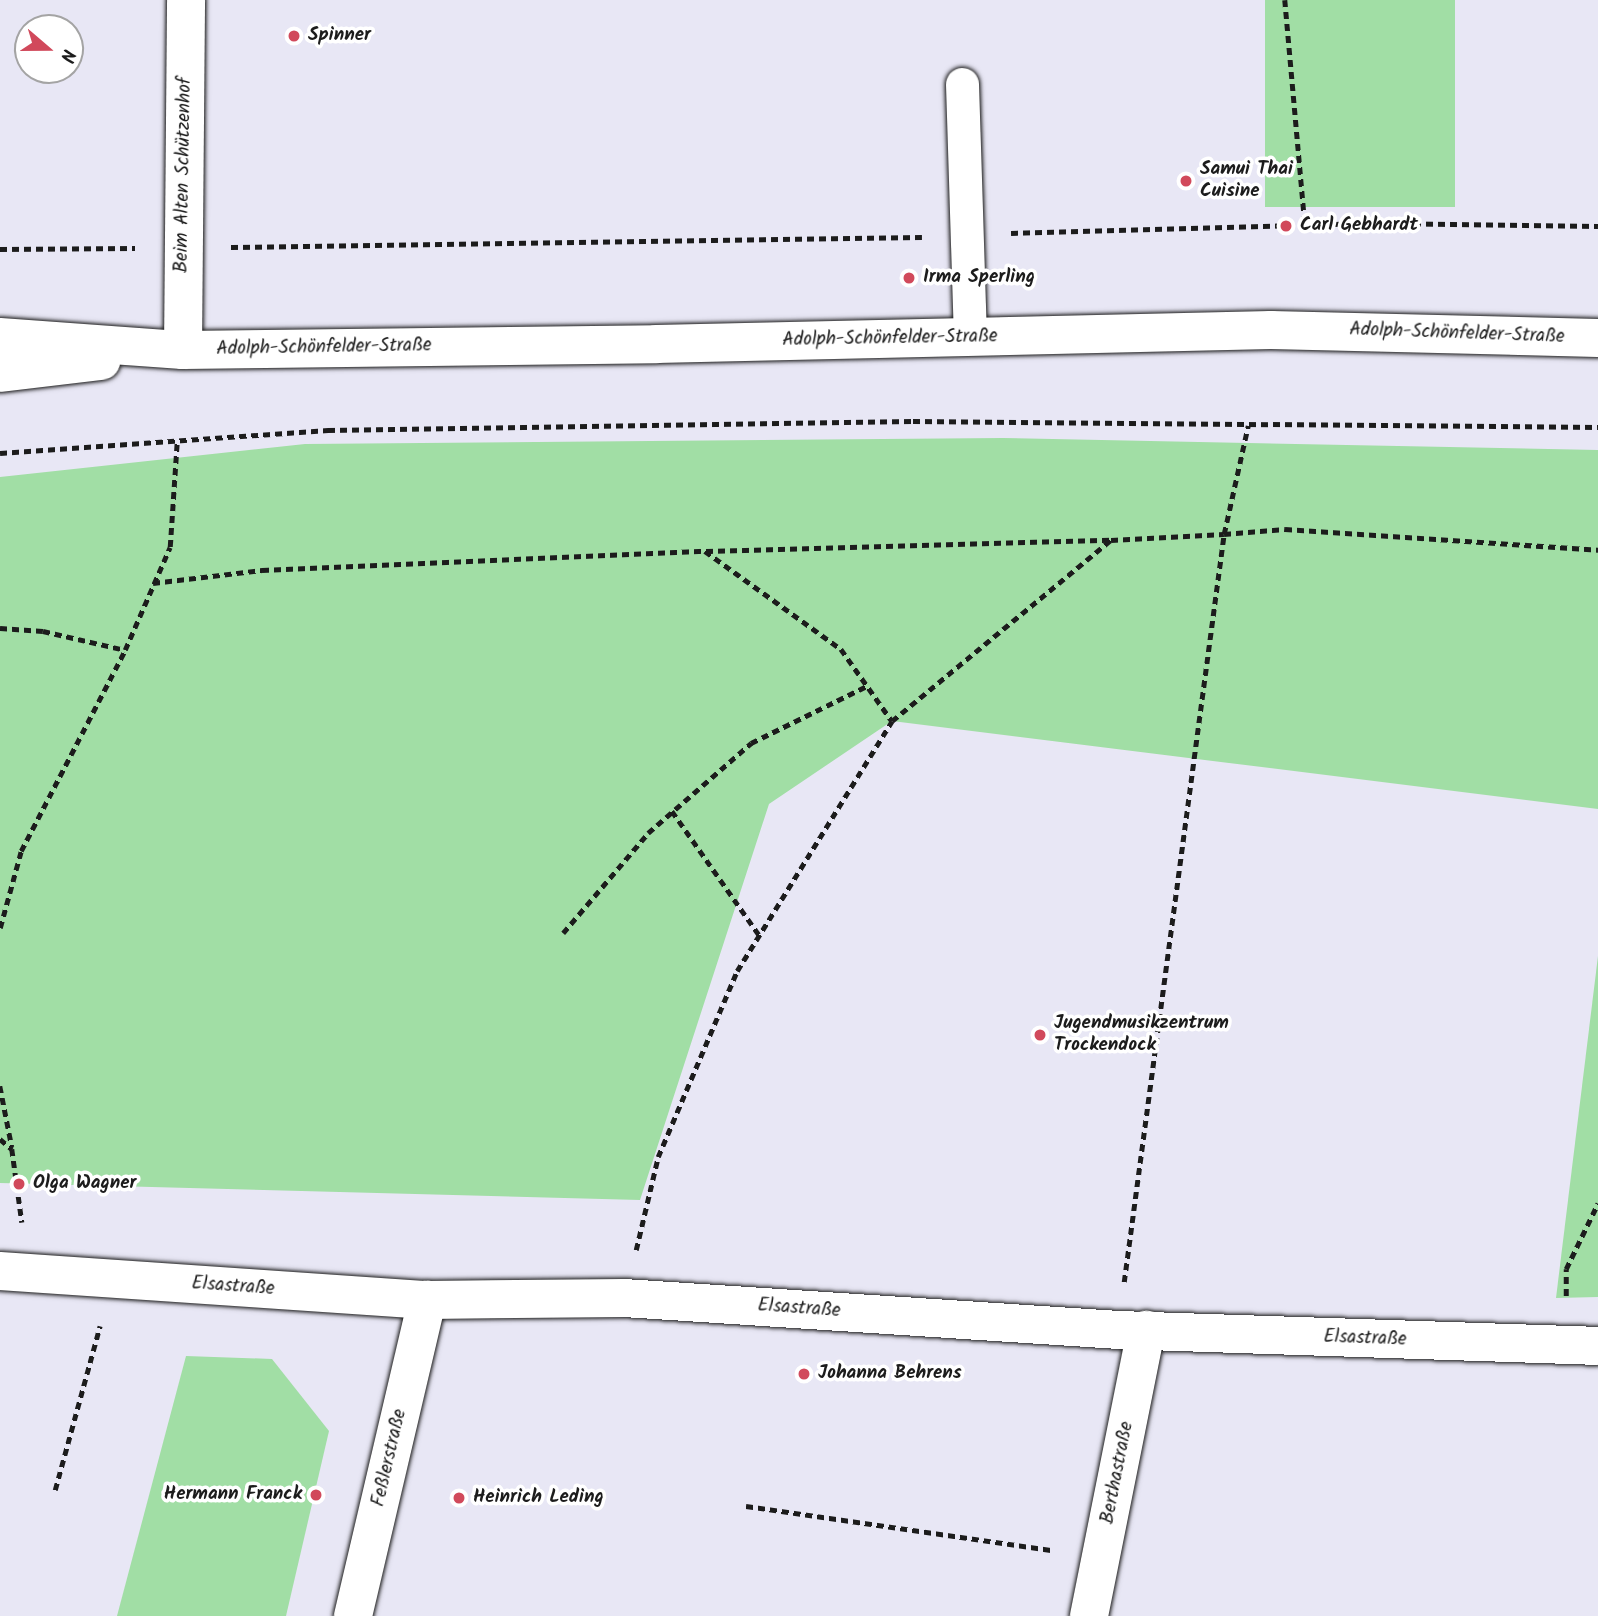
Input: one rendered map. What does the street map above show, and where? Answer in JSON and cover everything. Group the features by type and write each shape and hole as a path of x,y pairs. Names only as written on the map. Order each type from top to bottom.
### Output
{"street":[{"name":"Beim Alten Schützenhof","path":"183,350 186,0"},
{"name":"Adolph-Schönfelder-Straße","path":"0,337 183,350 1314,330 1598,338"},
{"name":"Adolph-Schönfelder-Straße","path":"0,373 183,350"},
{"name":"Elsastraße","path":"15,1272 427,1300 624,1298 1132,1330 1582,1345"},
{"name":"Feßlerstraße","path":"353,1616 427,1300"},
{"name":"Berthastraße","path":"1089,1616 1101,1557 1132,1330"}],"lane":[{"path":"962,85 970,337"}],"path":[{"path":"1285,0 1305,225"},
{"path":"0,249 967,236 1305,225 1598,226"},
{"path":"0,453 328,430 900,421 1598,427"},
{"path":"1132,1330 1224,534 1248,426"},
{"path":"0,928 20,851 125,650 170,547 177,441"},
{"path":"153,583 261,570 705,551 1111,540 1285,529 1598,550"},
{"path":"624,1298 658,1157 737,971 892,721 1111,540"},
{"path":"705,551 841,649 892,721"},
{"path":"0,628 43,631 125,650"},
{"path":"563,933 648,834 751,743 867,686"},
{"path":"672,811 759,935"},
{"path":"0,1086 12,1149 15,1272"},
{"path":"0,1139 12,1149"},
{"path":"1582,1345 1566,1269 1598,1203"},
{"path":"55,1490 113,1278"},
{"path":"746,1506 1101,1557"}],"green space":[{"path":"1265,0 1455,0 1455,207 1265,207"},
{"path":"1003,438 1598,450 1598,809 892,721 769,804 640,1200 0,1183 0,477 305,444"},
{"path":"1598,956 1598,1297 1556,1298"},
{"path":"186,1356 272,1359 329,1431 286,1616 117,1616"}],"place":[{"name":"Spinner","path":"294,36"},
{"name":"Samui Thai Cuisine","path":"1186,181"},
{"name":"Carl Gebhardt","path":"1286,226"},
{"name":"Irma Sperling","path":"909,278"},
{"name":"Jugendmusikzentrum Trockendock","path":"1040,1035"},
{"name":"Olga Wagner","path":"19,1184"},
{"name":"Johanna Behrens","path":"804,1374"},
{"name":"Hermann Franck","path":"316,1495"},
{"name":"Heinrich Leding","path":"459,1498"}]}
